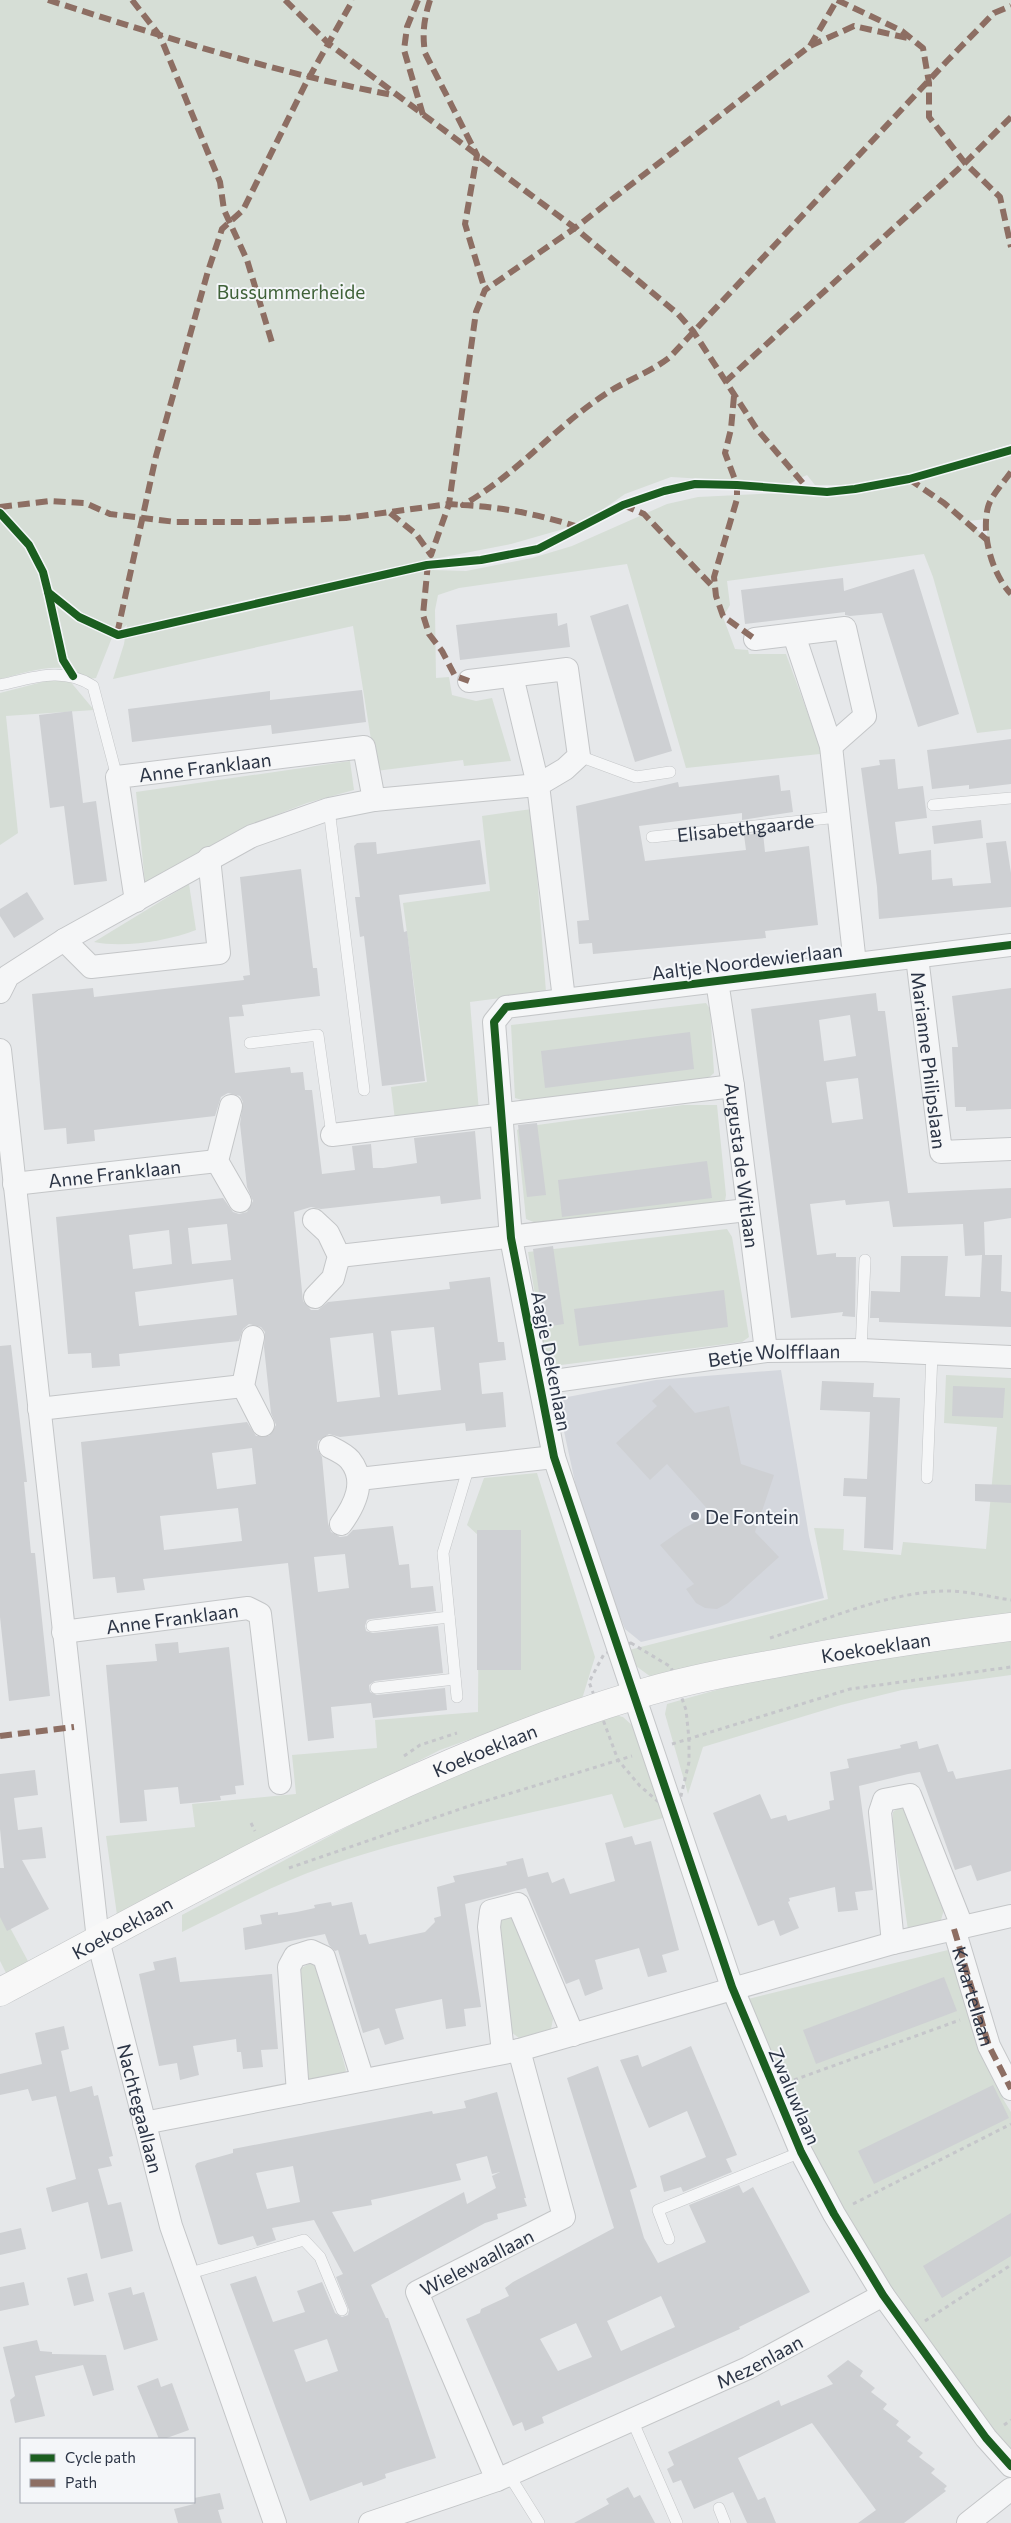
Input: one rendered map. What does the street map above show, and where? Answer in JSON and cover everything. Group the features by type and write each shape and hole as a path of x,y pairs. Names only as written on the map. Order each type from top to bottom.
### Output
{"street":[{"path":"755,639 846,628 865,716 831,746"},
{"name":"Elisabethgaarde","path":"794,635 831,746 855,964"},
{"path":"0,992 8,976 64,940 209,858 252,836 329,809 374,800 538,785 566,769 580,756 567,669 469,682"},
{"path":"512,676 538,785 564,999"},
{"name":"Anne Franklaan","path":"136,900 117,777 364,747 374,800"},
{"path":"64,940 91,967 219,953 209,858"},
{"name":"Aaltje Noordewierlaan","path":"494,1022 506,1007 1011,945"},
{"name":"Marianne Philipslaan","path":"917,957 941,1152 1011,1149"},
{"name":"Augusta de Witlaan","path":"717,981 733,1086 766,1351"},
{"name":"Aagje Dekenlaan","path":"494,1022 500,1116 512,1238 554,1457 617,1648 636,1695"},
{"path":"0,1050 98,1940"},
{"path":"332,1135 500,1116 733,1086"},
{"path":"231,1106 217,1161 240,1201"},
{"name":"Anne Franklaan","path":"14,1184 217,1161"},
{"path":"340,1256 748,1210"},
{"path":"314,1220 328,1233 340,1256 334,1278 315,1297"},
{"path":"253,1337 243,1386 263,1425"},
{"name":"Betje Wolfflaan","path":"540,1383 766,1351 861,1350 1011,1357"},
{"path":"39,1409 243,1386"},
{"path":"330,1446 349,1459 359,1479 354,1506 341,1524"},
{"name":"Aagje Dekenlaan","path":"359,1479 554,1457"},
{"name":"Anne Franklaan","path":"63,1632 248,1608 260,1614 280,1783"},
{"name":"Koekoeklaan","path":"0,1992 344,1812 472,1753 636,1695 677,1672 722,1673 876,1644 1011,1626"},
{"name":"Zwaluwlaan","path":"636,1695 732,1987 801,2152 834,2214 883,2295 986,2438 1011,2466"},
{"name":"Kwartellaan","path":"893,1942 880,1812 884,1800 910,1795 958,1927 979,2013 990,2046 1011,2089"},
{"path":"511,2051 489,1927 490,1911 518,1904 573,2035"},
{"path":"144,2123 511,2051 573,2035 732,1987 893,1942 1011,1916"},
{"name":"Nachtegaallaan","path":"98,1940 171,2226 275,2523"},
{"path":"298,2093 289,1967 295,1956 311,1951 324,1957 363,2080"},
{"name":"Wielewaallaan","path":"503,2477 417,2292 564,2217 511,2051"},
{"name":"Mezenlaan","path":"370,2523 503,2477 632,2420 748,2368 883,2295"},
{"path":"968,2523 1011,2489"}],"lane":[{"path":"0,685 47,674 73,676 93,686 117,777"},
{"path":"580,756 636,777 670,772"},
{"path":"933,806 1011,798"},
{"path":"329,809 364,1090"},
{"name":"Elisabethgaarde","path":"652,837 838,817"},
{"path":"250,1043 318,1035 332,1135"},
{"path":"861,1350 865,1260"},
{"path":"928,1478 932,1354"},
{"path":"457,1697 443,1553 469,1466"},
{"path":"372,1626 449,1617"},
{"path":"376,1688 455,1679"},
{"name":"Zwaluwlaan","path":"669,2239 658,2210 801,2152"},
{"path":"187,2274 304,2240 320,2257 342,2310"},
{"path":"632,2420 677,2523"},
{"path":"503,2477 539,2523"},
{"path":"719,2508 725,2523"}],"path":[{"path":"762,1641 888,1599 948,1591 1011,1600"},
{"path":"631,1643 677,1672 686,1710 689,1762 676,1817 640,1786 618,1760 597,1708 589,1682 604,1654 631,1643"},
{"path":"284,1870 469,1806 850,1689 1011,1667"},
{"path":"834,2214 1011,2124"},
{"path":"909,2331 1011,2265"}],"shaded area":[{"name":"De Fontein","path":"781,1370 809,1536 824,1598 641,1642 625,1629 604,1577 578,1496 557,1399 656,1380"}],"green space":[{"name":"Bussummerheide","path":"0,0 1011,0 1011,444 923,471 862,485 815,485 807,475 788,484 671,477 625,494 586,521 511,544 434,559 432,570 466,571 532,558 572,546 667,504 698,497 781,493 823,496 873,491 954,471 1011,454 1011,729 977,733 933,577 924,554 727,581 730,605 723,617 735,649 748,650 749,654 786,654 819,744 820,754 686,768 627,564 459,588 438,595 435,610 436,678 449,677 452,695 476,701 492,698 511,761 464,766 463,760 376,771 353,626 113,679 124,644 127,625 113,635 96,678 88,678 63,668 47,668 0,679","holes":["987,519 987,539 968,521"]},
{"path":"50,680 69,680 94,710 6,716 18,833 0,845 0,693"},
{"path":"350,761 354,790 307,803 260,821 145,883 136,792"},
{"path":"532,809 546,992 470,1002 479,1112 395,1120 391,1087 427,1082 403,903 490,891 482,816"},
{"path":"189,884 196,930 159,940 132,944 94,942"},
{"path":"706,1003 710,1009 714,1073 707,1079 525,1101 515,1098 511,1025"},
{"path":"683,1105 717,1105 725,1201 536,1223 526,1219 517,1130 523,1127"},
{"path":"727,1229 732,1237 749,1337 742,1342 553,1366 546,1363 528,1252"},
{"path":"946,1375 1011,1378 1011,1618 651,1677 636,1666 629,1650 828,1599 814,1528 844,1529 843,1550 901,1555 903,1542 986,1549 997,1427 944,1423"},
{"path":"537,1473 595,1657 582,1699 440,1750 117,1915 106,1836 195,1827 192,1804 296,1794 292,1755 377,1748 375,1720 478,1712 479,1536 467,1525 484,1478"},
{"path":"1011,1639 1011,1675 902,1690 841,1705 703,1747 688,1794 665,1714 667,1704 748,1681 827,1666"},
{"path":"611,1714 623,1717 635,1728 667,1817 624,1828 612,1794 467,1827 394,1845 324,1867 270,1889 182,1932 182,1915 403,1797 466,1768"},
{"path":"900,1807 909,1811 944,1910 940,1923 908,1930 893,1828 893,1812"},
{"path":"0,1909 29,1963 7,1975 0,1961"},
{"path":"509,1911 519,1925 553,2019 551,2029 519,2038 511,2032 496,1933 500,1912"},
{"path":"948,1950 960,1978 969,2018 984,2061 1011,2112 1011,2456 863,2251 798,2123 748,1999"},
{"path":"311,1963 318,1967 346,2070 343,2078 307,2085 305,2079 301,1968"}],"building":[{"path":"914,569 959,714 918,727 882,613 850,616 845,615 845,612 745,624 741,590 843,578 844,591"},
{"path":"628,604 672,751 635,762 590,616"},
{"path":"557,613 558,626 567,623 570,647 460,660 456,625"},
{"path":"362,690 366,722 272,734 271,725 132,742 128,709 270,691 270,700"},
{"path":"72,711 83,803 96,801 107,881 74,885 64,806 50,808 39,715"},
{"path":"1011,739 1011,784 969,789 969,785 932,789 927,750"},
{"path":"895,759 898,789 923,786 927,818 895,822 899,854 931,850 932,880 952,878 953,886 991,883 986,843 1006,841 1011,873 1011,907 879,919 877,887 861,768 880,765 879,760"},
{"path":"779,775 781,791 790,790 793,812 742,820 742,813 639,826 645,861 746,850 744,835 763,833 765,852 809,846 818,925 765,931 766,938 593,954 592,943 579,944 577,921 589,920 576,806 678,782 679,787"},
{"path":"981,820 983,838 934,844 932,826"},
{"path":"480,840 486,884 399,895 404,932 407,931 425,1081 382,1086 364,936 360,937 355,897 360,897 354,846 357,843 376,842 377,854"},
{"path":"301,869 313,968 317,968 320,996 242,1005 244,1016 229,1017 235,1073 290,1067 291,1073 303,1072 305,1090 312,1090 322,1174 355,1170 352,1146 371,1144 373,1168 383,1168 417,1163 414,1138 475,1131 481,1199 441,1204 440,1196 321,1209 311,1207 294,1212 303,1301 311,1310 318,1310 328,1302 450,1289 449,1282 490,1277 498,1342 504,1342 506,1360 479,1363 482,1394 503,1392 506,1427 466,1431 465,1423 340,1437 329,1434 318,1441 317,1448 322,1457 328,1523 331,1532 340,1537 347,1536 353,1530 393,1526 399,1565 409,1564 411,1588 433,1586 436,1611 371,1619 367,1620 365,1626 366,1631 373,1633 438,1626 443,1673 375,1681 369,1685 370,1692 377,1695 445,1688 447,1710 373,1718 371,1703 331,1707 334,1738 308,1741 288,1563 143,1579 145,1590 117,1593 115,1577 93,1579 81,1442 247,1422 256,1436 269,1436 276,1425 271,1413 264,1347 265,1332 261,1327 249,1324 243,1329 239,1341 119,1354 120,1366 92,1368 91,1353 68,1354 56,1217 223,1198 233,1212 239,1214 247,1212 253,1201 247,1187 240,1124 243,1102 240,1096 228,1093 221,1097 215,1116 94,1130 95,1141 67,1144 66,1128 44,1130 32,994 93,988 94,997 244,980 243,976 250,975 240,877","holes":["227,1224 231,1260 192,1264 188,1228","169,1230 172,1264 133,1269 129,1235","233,1279 237,1315 139,1326 135,1292","434,1327 441,1390 398,1395 391,1331","373,1333 380,1397 337,1402 330,1338","252,1448 256,1484 217,1489 212,1453","238,1508 242,1541 164,1550 160,1516","345,1554 349,1588 318,1592 314,1557"]},
{"path":"27,892 44,919 14,938 0,916 0,909"},
{"path":"1011,988 1011,1109 966,1111 966,1107 955,1107 952,1047 958,1047 952,996"},
{"path":"876,993 878,1011 885,1011 908,1193 1011,1188 1011,1218 984,1222 985,1255 1002,1255 1001,1291 1011,1292 1011,1327 879,1322 879,1318 870,1318 871,1291 900,1292 901,1256 948,1256 945,1296 980,1297 982,1255 965,1256 963,1224 893,1227 889,1201 846,1205 845,1200 810,1204 817,1255 836,1253 836,1257 856,1257 855,1317 842,1316 843,1312 791,1318 751,1009","holes":["850,1015 856,1056 824,1061 819,1020","858,1078 863,1119 832,1123 826,1082"]},
{"path":"690,1032 694,1069 545,1088 541,1051"},
{"path":"537,1123 546,1195 527,1197 518,1125"},
{"path":"707,1161 712,1198 562,1217 558,1180"},
{"path":"553,1246 564,1324 544,1327 533,1249"},
{"path":"724,1290 728,1327 579,1346 574,1309"},
{"path":"11,1345 27,1482 24,1482 31,1553 35,1553 50,1696 9,1701 0,1617 0,1346"},
{"path":"822,1381 874,1383 873,1397 900,1398 893,1550 864,1548 866,1497 843,1496 844,1478 867,1479 870,1412 820,1410"},
{"path":"670,1385 695,1413 729,1406 741,1464 774,1475 755,1532 779,1557 728,1603 717,1609 705,1608 696,1603 686,1589 694,1584 660,1545 684,1528 712,1514 667,1464 650,1480 616,1443 657,1406 652,1401"},
{"path":"953,1386 1005,1388 1003,1418 952,1416"},
{"path":"975,1484 1011,1485 1011,1503 975,1501"},
{"path":"477,1530 521,1530 521,1670 477,1670"},
{"path":"178,1642 179,1653 229,1647 244,1785 235,1786 236,1794 220,1796 221,1800 180,1804 178,1787 144,1790 147,1821 120,1823 106,1665 157,1661 155,1644"},
{"path":"917,1741 919,1749 938,1744 948,1772 953,1771 956,1779 1011,1769 1011,1871 977,1881 971,1865 955,1870 920,1772 908,1774 859,1786 873,1890 855,1892 858,1910 838,1912 835,1887 789,1898 790,1901 788,1902 799,1928 780,1936 774,1920 758,1926 713,1813 760,1794 771,1819 786,1815 788,1821 830,1809 829,1801 834,1800 830,1772 849,1768 847,1759 901,1748 900,1745"},
{"path":"35,1770 38,1795 14,1798 18,1830 42,1827 46,1858 22,1860 49,1909 7,1931 0,1917 0,1868 4,1868 0,1829 0,1774"},
{"path":"632,1836 635,1845 651,1841 679,1950 662,1955 667,1972 648,1977 639,1948 595,1960 603,1989 585,1996 579,1979 566,1984 526,1888 465,1904 481,2007 464,2009 466,2026 446,2029 442,1999 395,2009 404,2039 385,2045 379,2028 363,2033 338,1950 335,1951 329,1945 325,1934 245,1950 243,1928 262,1924 260,1915 278,1912 278,1915 297,1912 315,1908 314,1905 331,1902 332,1906 352,1902 360,1935 366,1934 369,1944 425,1932 435,1922 434,1918 441,1916 437,1887 455,1882 453,1876 507,1865 506,1862 523,1858 528,1877 548,1872 552,1883 564,1878 570,1894 615,1881 605,1843"},
{"path":"176,1957 180,1982 272,1974 278,2049 261,2050 263,2067 243,2069 241,2052 237,2052 236,2039 193,2046 199,2075 180,2080 177,2063 159,2066 139,1974 155,1970 153,1962"},
{"path":"944,1977 957,2011 816,2064 803,2030"},
{"path":"64,2026 69,2049 61,2051 70,2092 92,2086 94,2096 98,2095 113,2156 109,2157 112,2166 98,2169 108,2205 121,2202 133,2251 101,2259 88,2202 52,2212 46,2188 76,2179 56,2096 32,2101 28,2089 0,2095 0,2074 42,2064 35,2033"},
{"path":"691,2046 737,2155 726,2159 732,2172 683,2192 681,2187 664,2192 660,2176 706,2157 687,2111 649,2128 620,2060 638,2055 642,2067"},
{"path":"598,2066 637,2187 630,2190 644,2238 658,2263 706,2242 689,2205 739,2185 743,2193 753,2187 810,2292 739,2327 740,2329 542,2417 544,2423 525,2431 522,2422 513,2426 466,2319 480,2313 481,2309 509,2296 505,2288 513,2282 614,2228 567,2078","holes":["661,2296 675,2327 621,2351 607,2321","576,2323 592,2357 558,2371 540,2339"]},
{"path":"993,2085 1009,2118 874,2184 858,2151"},
{"path":"497,2092 527,2206 497,2214 498,2219 485,2223 371,2285 386,2318 388,2318 436,2458 385,2474 386,2478 373,2483 363,2486 362,2482 310,2501 230,2284 256,2276 273,2322 305,2312 297,2291 322,2282 335,2313 342,2317 348,2315 349,2310 336,2277 343,2274 314,2220 272,2228 276,2240 257,2246 253,2236 221,2245 218,2244 195,2166 197,2163 233,2153 233,2149 432,2111 433,2114 466,2108 464,2101","holes":["487,2156 492,2174 500,2172 492,2176 496,2188 467,2204 464,2192 354,2252 332,2212 372,2205 371,2200 461,2180 456,2164","293,2166 300,2202 267,2209 256,2173","327,2339 338,2371 306,2382 294,2350"]},
{"path":"1011,2213 1011,2256 942,2298 923,2266"},
{"path":"21,2228 26,2249 0,2255 0,2233"},
{"path":"87,2273 94,2301 74,2306 67,2278"},
{"path":"24,2282 29,2305 0,2311 0,2287"},
{"path":"131,2287 133,2295 144,2292 158,2340 124,2350 108,2293"},
{"path":"37,2340 40,2351 52,2352 52,2354 106,2355 114,2390 93,2396 83,2365 35,2376 45,2416 15,2423 10,2400 15,2396 3,2347"},
{"path":"848,2360 863,2371 860,2376 875,2388 871,2392 887,2404 883,2409 899,2421 896,2425 911,2437 907,2441 923,2453 919,2457 935,2469 931,2473 947,2486 944,2489 946,2491 904,2523 858,2523 876,2510 812,2423 738,2458 758,2500 765,2497 776,2523 747,2523 733,2492 694,2509 681,2480 673,2483 667,2469 674,2465 668,2452 779,2400 781,2406 833,2384 827,2376"},
{"path":"158,2378 161,2387 172,2383 189,2430 167,2438 159,2438 137,2386"},
{"path":"628,2487 634,2498 640,2495 655,2523 574,2523 609,2504 606,2499"},
{"path":"220,2493 224,2509 218,2510 222,2523 178,2523 174,2509 194,2504 195,2498"}],"marked path":[{"path":"48,0 262,65 393,95"},
{"path":"132,0 160,36 220,182 224,210 247,260 273,346"},
{"path":"285,0 329,44 575,228 678,314 693,331 756,428 808,489"},
{"path":"117,634 156,456 208,271 222,229 243,210 306,83 353,0"},
{"path":"418,0 407,27 404,50 423,115"},
{"path":"430,0 424,26 425,53 477,155 465,224 485,290"},
{"path":"837,0 902,31 923,48 929,83 929,117 965,163 1000,197 1011,247"},
{"path":"810,46 837,0"},
{"path":"579,527 521,512 463,505 501,479 586,408 612,390 654,368 670,357 947,61 994,13 1011,6"},
{"path":"390,513 416,534 431,555 449,504 476,312 485,290 575,228 810,46 854,26 912,39"},
{"path":"725,382 965,163 1011,117"},
{"path":"734,396 731,429 725,453 737,485 737,499 714,577 716,596 723,616 755,639"},
{"path":"1011,472 990,503 986,518 987,542 990,554 998,576 1011,594"},
{"path":"909,479 944,503 987,540"},
{"path":"0,507 50,501 85,503 110,514 176,522 257,522 346,518 449,504 463,505"},
{"path":"623,505 644,514 715,589"},
{"path":"428,563 423,615 429,634 442,651 455,676 469,681"},
{"path":"0,1736 74,1727"},
{"path":"954,1929 989,2046 1011,2089"}],"cycle path":[{"path":"0,513 29,545 43,572 48,592 79,617 118,635 427,565 481,560 538,549 623,505 664,491 695,484 737,485 827,492 855,489 909,479 1011,450"},
{"path":"48,592 63,660 73,676"},
{"path":"1011,945 506,1007 494,1022 511,1238 554,1457 732,1987 801,2152 834,2214 883,2295 986,2438 1011,2466"}],"place":[{"name":"De Fontein","path":"695,1516"}]}
